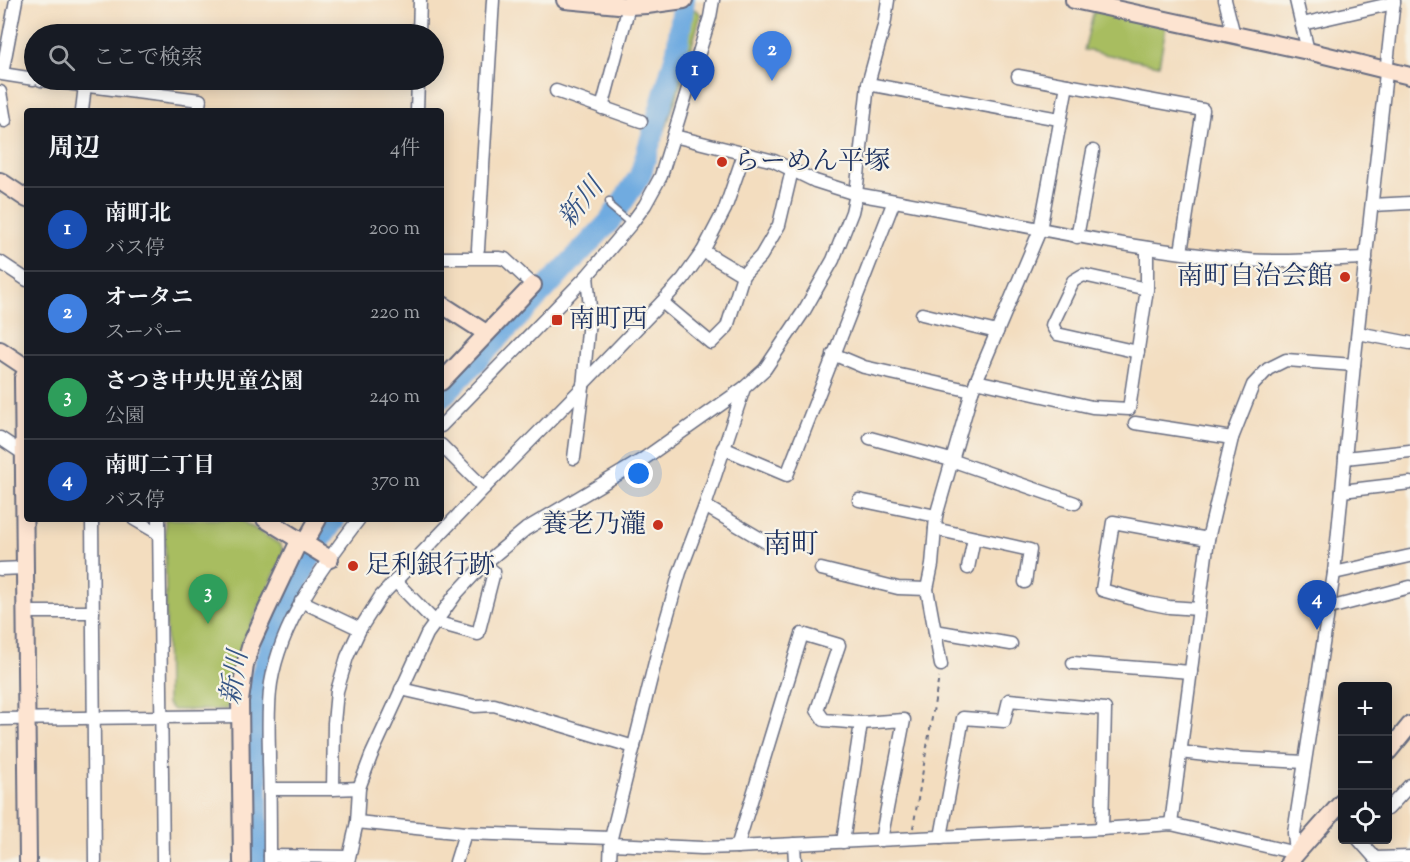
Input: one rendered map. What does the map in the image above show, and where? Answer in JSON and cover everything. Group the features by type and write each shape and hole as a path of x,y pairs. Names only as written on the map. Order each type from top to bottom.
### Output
{"street":[{"path":"16,0 1,78 24,79"},
{"path":"419,24 420,0"},
{"path":"478,249 494,0"},
{"path":"566,0 629,6 678,1"},
{"path":"444,423 587,276 627,220 645,205 661,176 710,17 713,0"},
{"path":"318,522 301,601 279,652 271,683 270,859 348,859 357,822 359,788 401,688 435,622 456,594 484,564 526,530 642,460 744,387 765,369 804,311 833,260 852,212 868,84 884,26 888,0"},
{"path":"1074,0 1106,4 1410,76"},
{"path":"1225,0 1234,35"},
{"path":"1296,0 1308,51"},
{"path":"1292,857 1304,762 1334,573 1354,365 1394,1 1302,24"},
{"path":"602,108 629,6"},
{"path":"1018,76 1203,110 1181,252"},
{"path":"868,84 1059,119"},
{"path":"941,665 927,589 932,566 936,523 951,460 974,386 1040,230 1067,85"},
{"path":"82,108 84,90"},
{"path":"123,90 200,100 199,108"},
{"path":"417,108 418,90"},
{"path":"556,91 641,122"},
{"path":"0,92 4,121"},
{"path":"674,136 774,162 814,181 856,194 1077,237 1249,260 1366,258"},
{"path":"1077,237 1093,152"},
{"path":"333,789 337,692 347,657 360,629 381,596 683,279 703,251 725,209 744,154"},
{"path":"662,302 711,343 727,327 742,275 761,256 780,225 792,170"},
{"path":"0,181 24,197"},
{"path":"723,448 787,475 894,201"},
{"path":"1372,205 1410,203"},
{"path":"833,354 864,367 1092,407 1129,409 1147,289 1148,248"},
{"path":"703,251 742,275"},
{"path":"444,258 505,259 533,285 444,378"},
{"path":"0,262 24,278"},
{"path":"1138,352 1057,334 1052,325 1073,281 1083,275 1147,289"},
{"path":"574,458 590,308 587,276"},
{"path":"444,306 486,333"},
{"path":"922,314 996,332"},
{"path":"1358,333 1410,343"},
{"path":"0,350 24,367"},
{"path":"1171,824 1208,539 1232,438 1253,385 1268,369 1286,360 1354,365"},
{"path":"24,376 24,416"},
{"path":"610,862 611,841 671,603 744,387"},
{"path":"1135,423 1232,438"},
{"path":"0,438 24,454"},
{"path":"870,438 951,460 1075,503"},
{"path":"444,448 484,488"},
{"path":"1345,458 1410,451"},
{"path":"1342,491 1410,483"},
{"path":"858,500 936,523 974,538 1030,550 1025,582"},
{"path":"705,506 766,542"},
{"path":"24,522 28,862"},
{"path":"92,522 95,862"},
{"path":"139,522 158,533"},
{"path":"159,522 163,862"},
{"path":"270,522 313,549"},
{"path":"242,862 242,689 245,665 251,645 266,611 313,549 354,522"},
{"path":"1199,609 1168,607 1102,590 1113,522 1208,539"},
{"path":"968,568 974,538"},
{"path":"1334,573 1410,556"},
{"path":"395,581 435,622 478,634 494,572 484,564"},
{"path":"0,569 24,568"},
{"path":"820,569 898,588 927,589"},
{"path":"1329,608 1410,587"},
{"path":"301,601 360,629"},
{"path":"26,612 93,612"},
{"path":"935,631 1011,644"},
{"path":"738,847 802,634 839,645 817,710 824,720 861,723 904,720 881,840"},
{"path":"1073,663 1191,672"},
{"path":"401,688 475,706 494,705 634,747"},
{"path":"941,837 963,718 1004,721 1009,700 1105,709 1102,829"},
{"path":"0,719 241,716"},
{"path":"843,842 861,723"},
{"path":"1392,747 1410,726"},
{"path":"1180,752 1231,758 1304,762"},
{"path":"1392,805 1410,785"},
{"path":"270,789 359,788"},
{"path":"1292,857 1338,806"},
{"path":"357,822 465,833 702,848 1171,824 1292,857"},
{"path":"456,862 465,833"},
{"path":"794,844 795,862"},
{"path":"1363,844 1375,858 1410,857"}],"lane":[{"path":"610,203 627,220"}],"path":[{"path":"911,838 941,665"}],"green space":[{"path":"693,9 701,15 665,130 685,55"},
{"path":"1094,11 1166,27 1159,65 1084,50"},
{"path":"165,522 244,522 281,545 284,554 243,641 237,664 232,703 225,710 173,710 167,704"}],"waterway":[{"name":"新川","path":"444,395 609,222 640,176 677,51 684,0"},
{"name":"新川","path":"258,862 257,691 275,629 308,562 333,522"}],"place":[{"name":"オータニ","path":"772,81"},
{"name":"南町北","path":"695,101"},
{"name":"らーめん平塚","path":"722,162"},
{"name":"南町自治会館","path":"1345,277"},
{"name":"南町西","path":"557,320"},
{"name":"養老乃瀧","path":"658,525"},
{"name":"足利銀行跡","path":"353,566"},
{"name":"さつき中央児童公園","path":"208,624"},
{"name":"南町二丁目","path":"1317,630"}],"district":[{"name":"南町","path":"791,546"}]}
